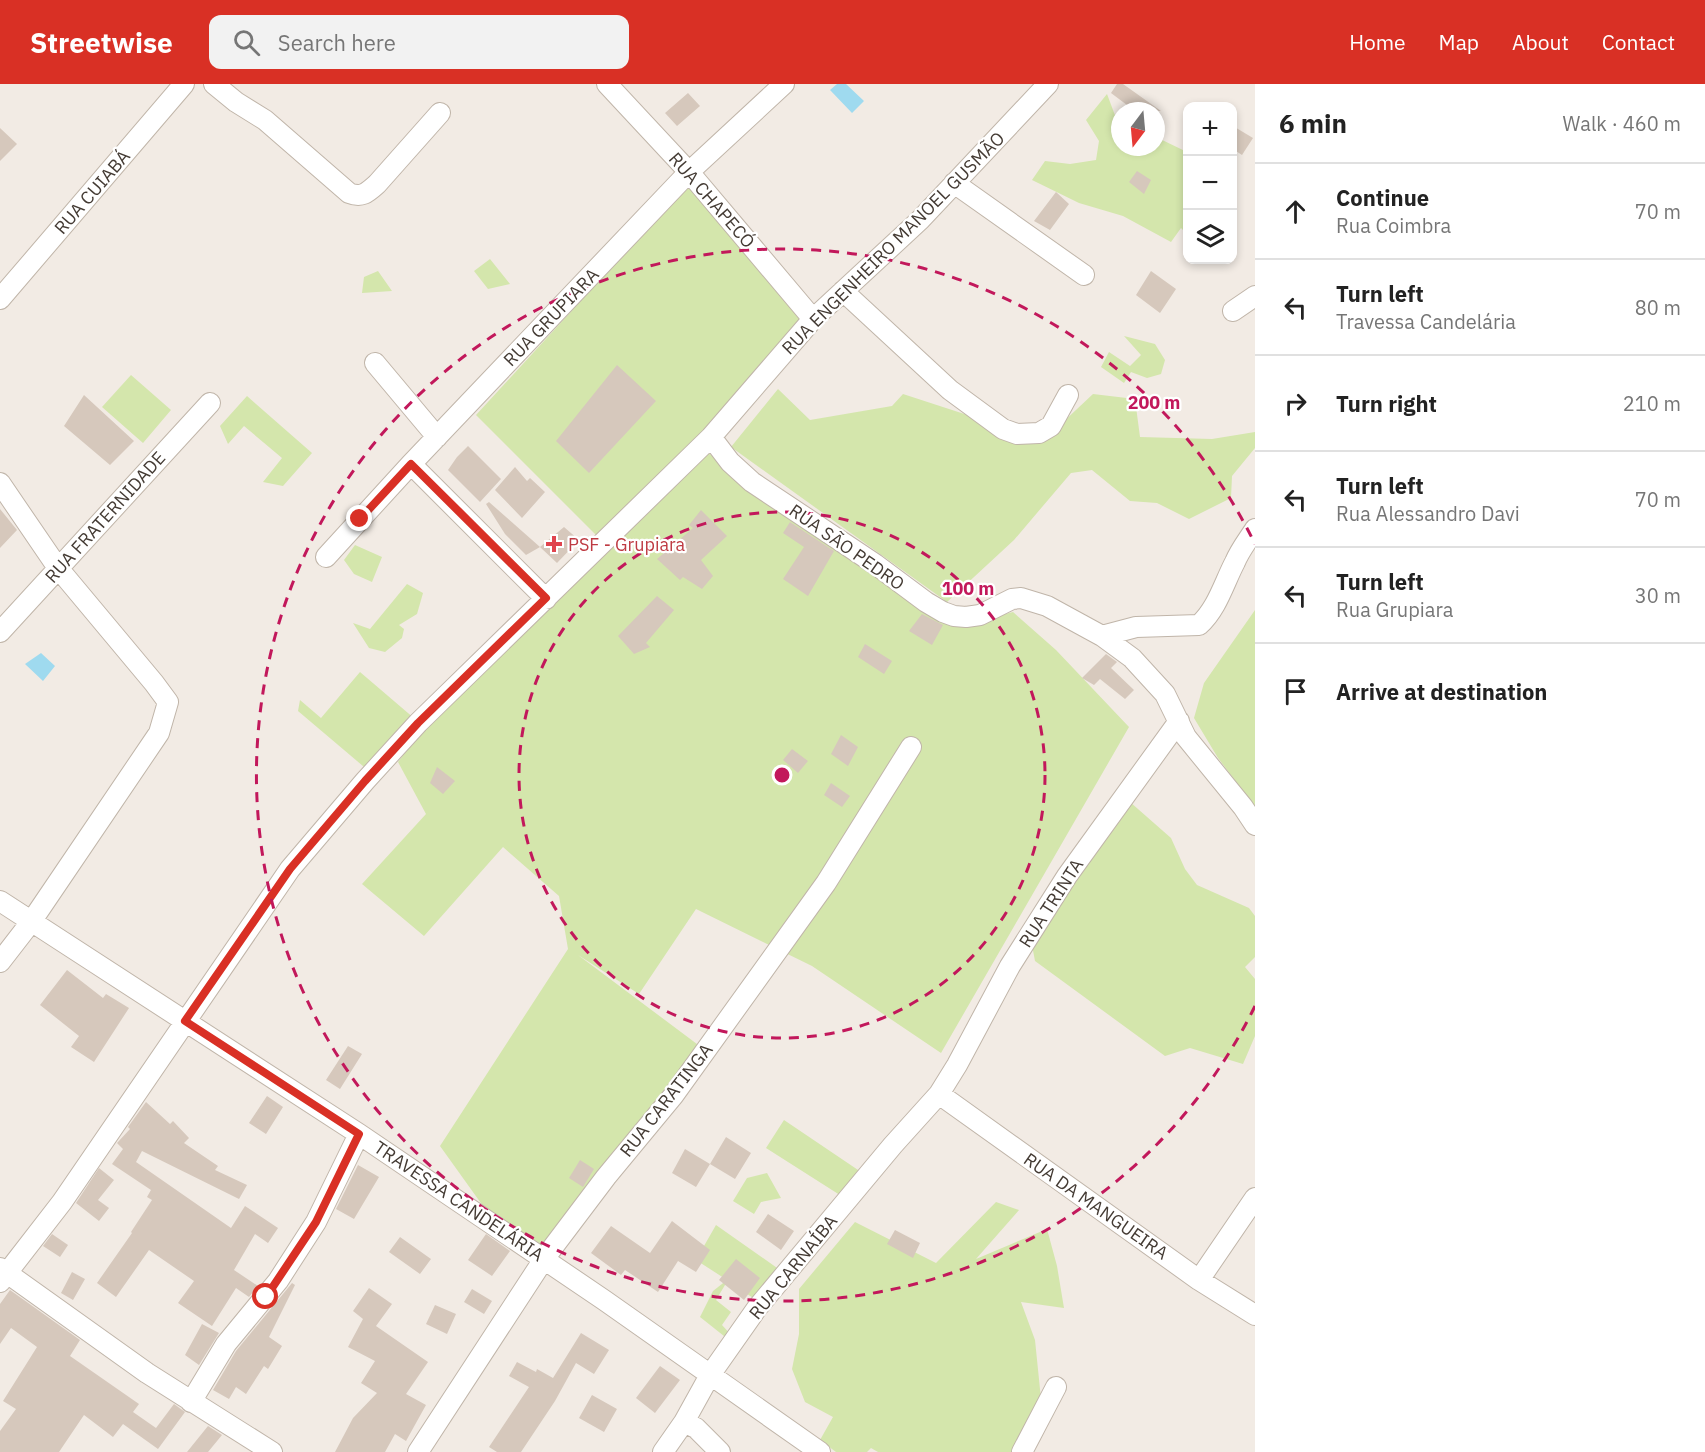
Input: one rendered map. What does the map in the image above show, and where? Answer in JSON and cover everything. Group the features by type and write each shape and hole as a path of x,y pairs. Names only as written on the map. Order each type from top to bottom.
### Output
{"street":[{"name":"RUA CUIABÁ","path":"0,299 184,84"},
{"path":"214,84 236,102 265,120 349,194 358,196 377,184 440,113"},
{"name":"RUA CHAPECÓ","path":"607,84 689,172 813,319"},
{"name":"RUA GRUPIARA","path":"326,557 411,464 689,172 784,84"},
{"name":"RUA ENGENHEIRO MANOEL GUSMÃO","path":"2,1274 62,1202 290,869 365,781 418,723 711,438 813,319 920,220 1048,84"},
{"path":"954,183 1084,275"},
{"path":"843,291 950,390 1003,429 1017,434 1039,433 1051,426 1068,395"},
{"path":"1233,311 1255,296"},
{"path":"375,363 437,437"},
{"name":"RUA FRATERNIDADE","path":"0,632 210,403"},
{"name":"RUA SÃO PEDRO","path":"711,438 730,462 752,482 943,612 960,616 980,615 1012,599 1021,598 1047,606 1102,636 1132,658 1166,694 1186,737 1244,807 1255,825"},
{"path":"411,464 546,598"},
{"path":"0,483 58,568 166,696 168,702 159,734 31,922 0,962"},
{"path":"1102,636 1136,627 1195,627 1199,625 1220,595 1235,562 1255,529"},
{"name":"RUA TRINTA","path":"939,1094 1010,966 1067,876 1179,721"},
{"name":"RUA CARATINGA","path":"418,1452 544,1259 606,1177 673,1096 826,883 911,747"},
{"name":"TRAVESSA CANDELÁRIA","path":"0,902 359,1134 544,1259 820,1452"},
{"name":"RUA DA MANGUEIRA","path":"939,1094 1199,1280 1255,1315"},
{"name":"RUA CARNAÍBA","path":"663,1452 684,1422 710,1375 757,1308 893,1145 939,1094"},
{"path":"191,1402 226,1344 278,1281 316,1222 359,1134"},
{"path":"1199,1280 1255,1198"},
{"path":"2,1274 191,1402 272,1452"},
{"path":"1022,1452 1056,1386"},
{"path":"684,1422 696,1428 720,1452"}],"green space":[{"path":"1107,94 1111,105 1111,156 1165,156 1165,141 1183,150 1183,230 1181,228 1171,242 1123,216 1079,203 1032,180 1045,161 1070,164 1096,160 1099,141 1086,120"},
{"path":"689,183 803,322 711,433 597,536 476,415"},
{"path":"490,259 510,284 488,289 474,271"},
{"path":"378,271 392,291 362,293 364,277"},
{"path":"1124,336 1155,344 1165,360 1161,374 1147,378 1131,372 1124,383 1101,367 1109,352 1130,366 1141,355"},
{"path":"131,375 171,410 143,443 102,407"},
{"path":"778,389 810,420 892,406 903,394 1044,440 1093,394 1135,399 1140,437 1212,439 1255,432 1255,448 1232,476 1231,498 1189,519 1157,503 1130,501 1092,470 1071,473 1014,540 947,602 731,447"},
{"path":"247,396 312,453 283,486 263,482 282,458 244,426 228,444 220,426"},
{"path":"707,452 910,599 963,625 1013,612 1056,650 1129,727 941,1053 812,966 696,909 639,994 578,955 705,1050 541,1247 483,1206 440,1146 568,949 559,896 503,847 424,936 362,884 426,814 398,762 455,686"},
{"path":"355,545 382,557 372,582 354,574 344,560"},
{"path":"407,584 423,593 417,614 399,625 404,629 402,638 385,652 369,648 353,623 370,629"},
{"path":"1255,610 1255,807 1218,758 1194,718 1204,683"},
{"path":"360,672 415,719 370,772 298,711 300,700 321,718"},
{"path":"1130,802 1171,838 1185,869 1197,885 1249,908 1255,916 1255,957 1245,967 1255,979 1255,1036 1243,1064 1190,1048 1165,1056 1035,961 1032,945 1068,888"},
{"path":"784,1120 864,1174 843,1197 766,1148"},
{"path":"767,1173 781,1198 761,1202 754,1214 733,1201 747,1178"},
{"path":"996,1202 1019,1210 976,1259 1047,1229 1057,1266 1064,1308 1021,1302 1035,1340 1041,1399 1012,1452 878,1452 871,1448 867,1452 836,1452 820,1440 833,1417 805,1402 792,1369 799,1334 799,1289 855,1222 936,1263"},
{"path":"716,1225 780,1270 756,1300 731,1283 725,1285 716,1300 731,1312 722,1325 732,1336 729,1340 700,1317 713,1291 727,1280 696,1260"}],"water":[{"path":"837,84 846,84 864,101 852,113 830,90"},
{"path":"41,653 55,666 43,681 25,664"}],"building":[{"path":"1117,84 1123,84 1148,102 1123,102 1111,93"},
{"path":"688,93 700,106 677,126 665,113"},
{"path":"0,128 17,144 0,161"},
{"path":"1237,128 1253,138 1242,155 1237,152"},
{"path":"1137,171 1151,180 1144,194 1129,182"},
{"path":"1056,192 1069,204 1050,230 1034,221"},
{"path":"1151,271 1176,289 1160,313 1136,295"},
{"path":"617,365 656,401 589,473 556,441"},
{"path":"84,395 134,441 110,465 64,426"},
{"path":"468,446 501,479 480,502 448,470"},
{"path":"515,467 527,481 530,478 545,492 522,518 495,490"},
{"path":"489,502 540,547 526,555 505,534 486,504"},
{"path":"0,509 17,530 0,548"},
{"path":"701,510 727,536 701,560 713,576 702,589 683,577 680,580 657,559 693,528 689,525"},
{"path":"790,522 834,551 808,596 783,579 804,547 783,533"},
{"path":"564,527 579,540 557,563 540,547"},
{"path":"657,596 674,610 646,643 650,647 634,654 618,636"},
{"path":"922,614 943,625 932,645 909,631"},
{"path":"865,644 892,661 884,674 858,657"},
{"path":"1106,654 1117,662 1111,668 1134,690 1125,699 1100,679 1094,685 1082,678"},
{"path":"841,735 858,747 848,766 831,754"},
{"path":"792,749 808,761 798,773 783,760"},
{"path":"437,767 455,781 443,794 430,783"},
{"path":"831,783 850,796 842,807 824,795"},
{"path":"67,970 103,998 106,994 129,1008 94,1062 71,1047 79,1036 40,1005"},
{"path":"348,1046 362,1054 340,1089 326,1080"},
{"path":"267,1096 283,1107 266,1134 249,1123"},
{"path":"146,1102 170,1124 173,1121 189,1138 184,1143 218,1166 215,1170 247,1185 239,1199 142,1151 136,1162 231,1228 245,1206 278,1228 268,1243 255,1234 234,1270 258,1286 249,1297 236,1288 212,1326 178,1303 194,1281 149,1250 116,1297 97,1283 152,1200 147,1197 151,1190 112,1164 123,1149 117,1143 130,1129 128,1127"},
{"path":"726,1137 751,1153 735,1179 710,1164"},
{"path":"685,1149 710,1164 696,1187 672,1173"},
{"path":"580,1160 594,1169 583,1187 569,1178"},
{"path":"358,1165 379,1177 354,1219 336,1209"},
{"path":"99,1168 114,1180 98,1200 109,1208 99,1221 76,1203"},
{"path":"768,1214 794,1231 781,1250 756,1232"},
{"path":"672,1221 710,1250 696,1272 678,1261 658,1292 625,1270 621,1275 591,1253 611,1226 650,1253"},
{"path":"895,1230 920,1243 913,1258 887,1244"},
{"path":"52,1234 68,1245 60,1257 43,1246"},
{"path":"486,1234 510,1251 492,1276 468,1260"},
{"path":"400,1237 431,1259 420,1274 389,1252"},
{"path":"736,1259 760,1278 744,1300 719,1280"},
{"path":"72,1272 85,1279 73,1300 61,1293"},
{"path":"292,1283 295,1285 269,1337 282,1346 268,1369 264,1366 246,1394 236,1387 229,1399 213,1390 236,1351"},
{"path":"369,1288 392,1304 376,1326 428,1362 406,1394 426,1405 406,1441 395,1434 385,1452 335,1452 353,1418 377,1393 361,1383 375,1361 348,1347 363,1319 353,1311"},
{"path":"472,1289 492,1301 484,1314 464,1302"},
{"path":"10,1290 80,1340 70,1356 139,1404 133,1412 156,1428 174,1404 185,1412 158,1449 123,1424 113,1437 84,1415 59,1452 0,1452 0,1431 16,1409 3,1401 37,1347 11,1328 0,1344 0,1304"},
{"path":"435,1305 456,1314 447,1334 426,1324"},
{"path":"202,1324 219,1333 199,1365 185,1355"},
{"path":"581,1333 609,1350 594,1374 576,1363 555,1401 521,1452 497,1452 489,1447 529,1387 509,1376 517,1362 553,1378"},
{"path":"660,1366 680,1380 655,1413 636,1398"},
{"path":"592,1395 617,1409 604,1432 579,1418"},
{"path":"208,1426 222,1435 208,1452 187,1452"}],"place":[{"name":"PSF - Grupiara","path":"554,544"}],"route":[{"path":"266,1297 316,1222 359,1134 185,1021 290,869 365,781 418,723 546,598 411,464 360,519"}]}
